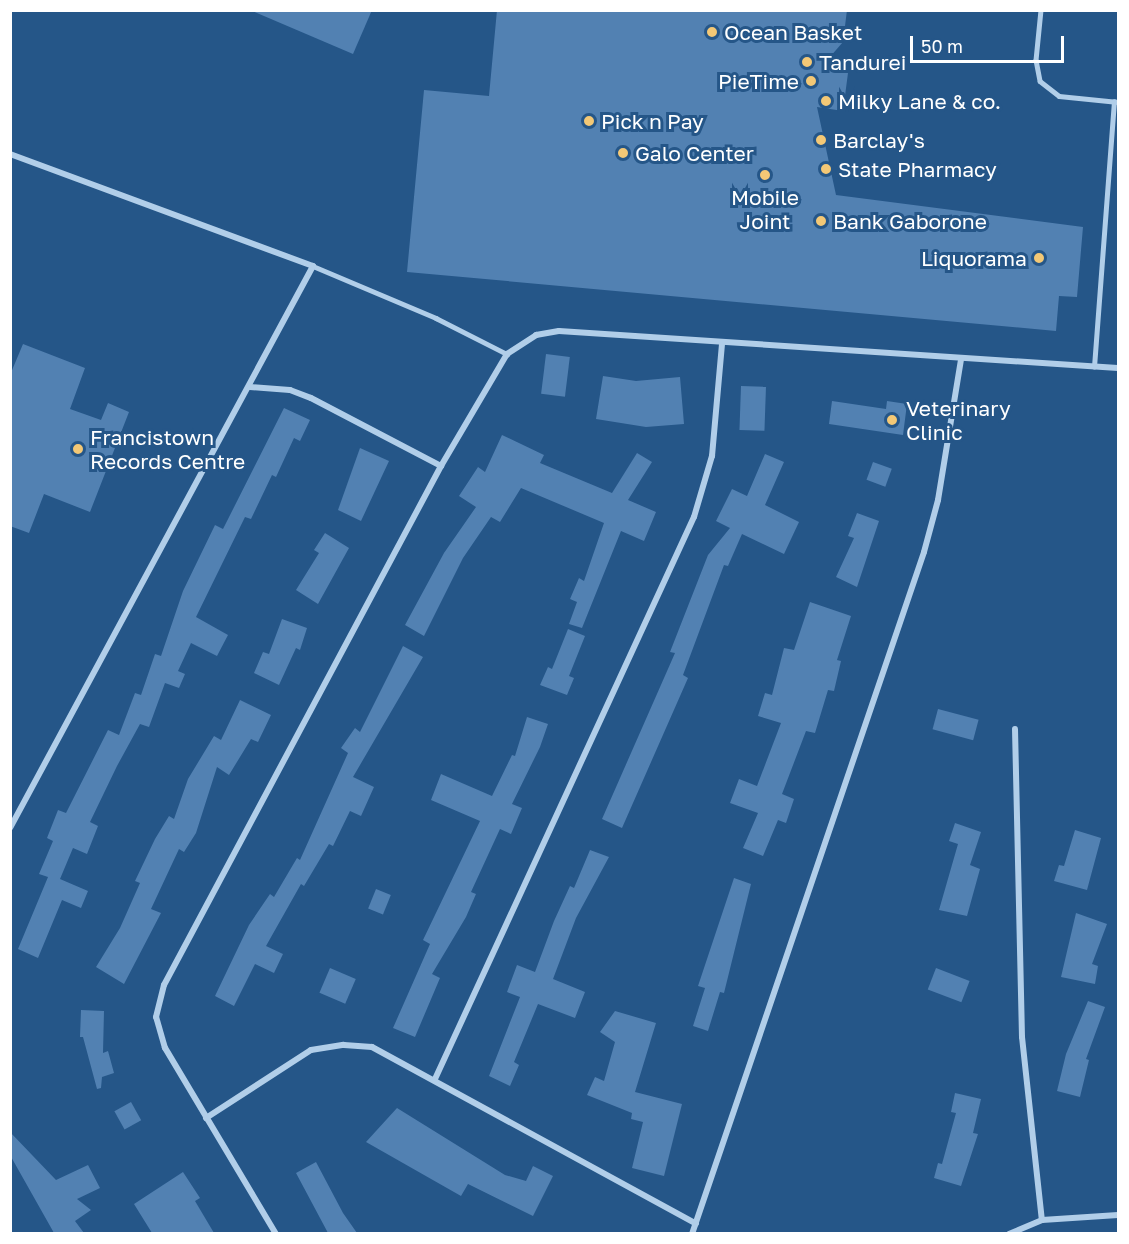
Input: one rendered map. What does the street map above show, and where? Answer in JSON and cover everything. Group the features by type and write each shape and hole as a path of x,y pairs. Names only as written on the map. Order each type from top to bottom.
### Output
{"street":[{"path":"10,154 313,266 250,387 10,828"},
{"path":"276,1233 165,1048 156,1017 164,985 441,466 507,354 536,335 559,331 1119,368"},
{"path":"435,1079 694,516 712,456 722,343"},
{"path":"692,1233 924,552 938,500 961,359"},
{"path":"250,387 290,390 311,398 441,466"},
{"path":"1015,729 1022,1038 1042,1220"},
{"path":"206,1118 311,1050 344,1045 372,1047 435,1079 696,1224"},
{"path":"1009,1233 1042,1220 1119,1215"}],"lane":[{"path":"1041,10 1036,60 1040,81 1059,96 1116,102 1094,367"},
{"path":"313,266 436,318 507,354"}],"building":[{"path":"250,10 372,10 353,54"},
{"name":"Galo Center","path":"497,10 847,10 843,42 822,66 848,73 843,111 817,107 836,195 1083,227 1077,297 1059,296 1056,331 407,272 424,90 489,96"},
{"path":"23,344 85,368 70,409 101,420 108,403 129,412 90,512 44,494 29,533 10,526 10,375"},
{"path":"546,354 570,357 565,397 541,394"},
{"path":"603,376 636,381 680,377 684,424 646,427 596,419"},
{"path":"741,386 766,387 764,431 739,430"},
{"path":"832,401 886,409 887,401 907,404 903,435 829,424"},
{"path":"284,408 310,420 300,441 294,438 276,477 272,475 251,519 245,517 196,617 228,635 217,656 191,643 178,671 185,674 179,688 165,683 149,727 140,724 117,766 90,822 98,826 87,854 73,848 60,879 88,891 81,908 62,900 38,958 18,949 48,877 39,874 53,841 47,838 58,810 66,813 108,730 119,735 135,693 141,695 155,654 161,656 183,591 215,525 223,529"},
{"path":"502,435 544,455 540,463 612,493 637,453 652,462 628,500 656,512 644,541 621,531 582,628 569,624 577,602 570,599 579,578 584,581 604,523 521,488 500,522 491,517 463,558 424,636 405,625 444,553 476,507 459,496 478,467 485,472"},
{"path":"360,448 389,461 361,521 338,510"},
{"path":"765,454 784,462 765,505 799,522 784,554 742,534 728,566 724,565 683,675 688,678 622,828 602,819 675,653 670,652 708,555 730,528 716,521 732,489 747,496"},
{"path":"873,462 892,469 885,487 867,480"},
{"path":"857,513 879,521 857,587 836,577 854,538 848,536"},
{"path":"325,533 349,548 318,604 296,590 319,553 314,550"},
{"path":"810,602 851,616 837,660 841,661 834,691 828,690 815,733 806,731 782,794 794,799 786,823 778,820 763,856 743,848 758,813 730,803 739,779 757,786 781,723 758,716 765,693 772,695 784,648 794,650"},
{"path":"282,619 307,628 300,650 296,648 279,685 254,673 263,652 269,654"},
{"path":"568,629 585,636 569,676 574,678 567,695 540,685 548,667 552,669"},
{"path":"403,646 423,657 353,777 374,787 361,816 350,811 333,846 329,844 304,886 301,884 266,946 283,954 274,973 255,964 234,1006 215,996 249,925 270,894 274,897 297,858 300,860 348,753 341,748 355,728 360,732"},
{"path":"240,700 271,715 258,742 251,739 229,775 217,767 196,833 184,852 179,849 151,909 161,913 124,984 96,967 120,928 140,883 135,881 155,839 169,816 174,819 188,779 214,736 221,740"},
{"path":"938,709 979,720 973,740 933,729"},
{"path":"527,717 548,724 540,747 512,804 522,808 511,834 500,829 471,892 476,894 466,917 432,974 440,978 415,1037 393,1028 430,944 423,940 480,821 431,800 441,774 492,796 512,755 515,756"},
{"path":"955,823 981,832 970,865 980,869 967,916 939,910 958,844 949,841"},
{"path":"1075,830 1101,838 1087,890 1054,881 1059,865 1064,866"},
{"path":"590,850 609,857 576,918 553,979 585,992 575,1018 538,1004 514,1062 519,1065 510,1086 489,1076 520,997 507,992 517,965 535,972 554,921 570,886 574,888"},
{"path":"734,878 751,884 724,993 720,992 708,1031 693,1026 705,988 698,986"},
{"path":"376,889 391,895 383,914 368,908"},
{"path":"1076,913 1107,924 1092,964 1098,966 1095,984 1061,977"},
{"path":"330,968 356,979 345,1004 319,993"},
{"path":"936,968 970,981 961,1002 928,989"},
{"path":"1088,1001 1105,1007 1086,1059 1089,1060 1080,1097 1057,1091 1066,1054"},
{"path":"81,1010 104,1011 103,1053 108,1051 114,1073 102,1077 101,1088 97,1089 83,1037 80,1037"},
{"path":"615,1011 656,1023 635,1092 682,1104 664,1176 632,1168 643,1122 631,1119 632,1113 587,1095 595,1077 604,1081 615,1042 600,1032"},
{"path":"955,1093 981,1099 973,1133 978,1134 961,1186 934,1178 938,1163 942,1164 956,1113 951,1112"},
{"path":"131,1102 141,1120 125,1130 114,1111"},
{"path":"397,1108 505,1175 526,1181 533,1166 553,1176 533,1216 468,1184 461,1196 366,1142"},
{"path":"10,1132 56,1180 88,1165 100,1188 77,1199 91,1210 75,1221 84,1233 54,1233 10,1155"},
{"path":"316,1162 343,1213 357,1233 328,1233 296,1173"},
{"path":"183,1172 200,1198 195,1201 214,1233 152,1233 134,1204"}],"place":[{"name":"Ocean Basket","path":"712,32"},
{"name":"Tandurei","path":"807,62"},
{"name":"PieTime","path":"811,81"},
{"name":"Milky Lane & co.","path":"826,101"},
{"name":"Pick n Pay","path":"589,121"},
{"name":"Barclay's","path":"821,140"},
{"name":"Galo Center","path":"623,153"},
{"name":"State Pharmacy","path":"826,169"},
{"name":"Mobile Joint","path":"765,175"},
{"name":"Bank Gaborone","path":"821,221"},
{"name":"Liquorama","path":"1039,258"},
{"name":"Veterinary Clinic","path":"892,420"},
{"name":"Francistown Records Centre","path":"78,449"}]}
